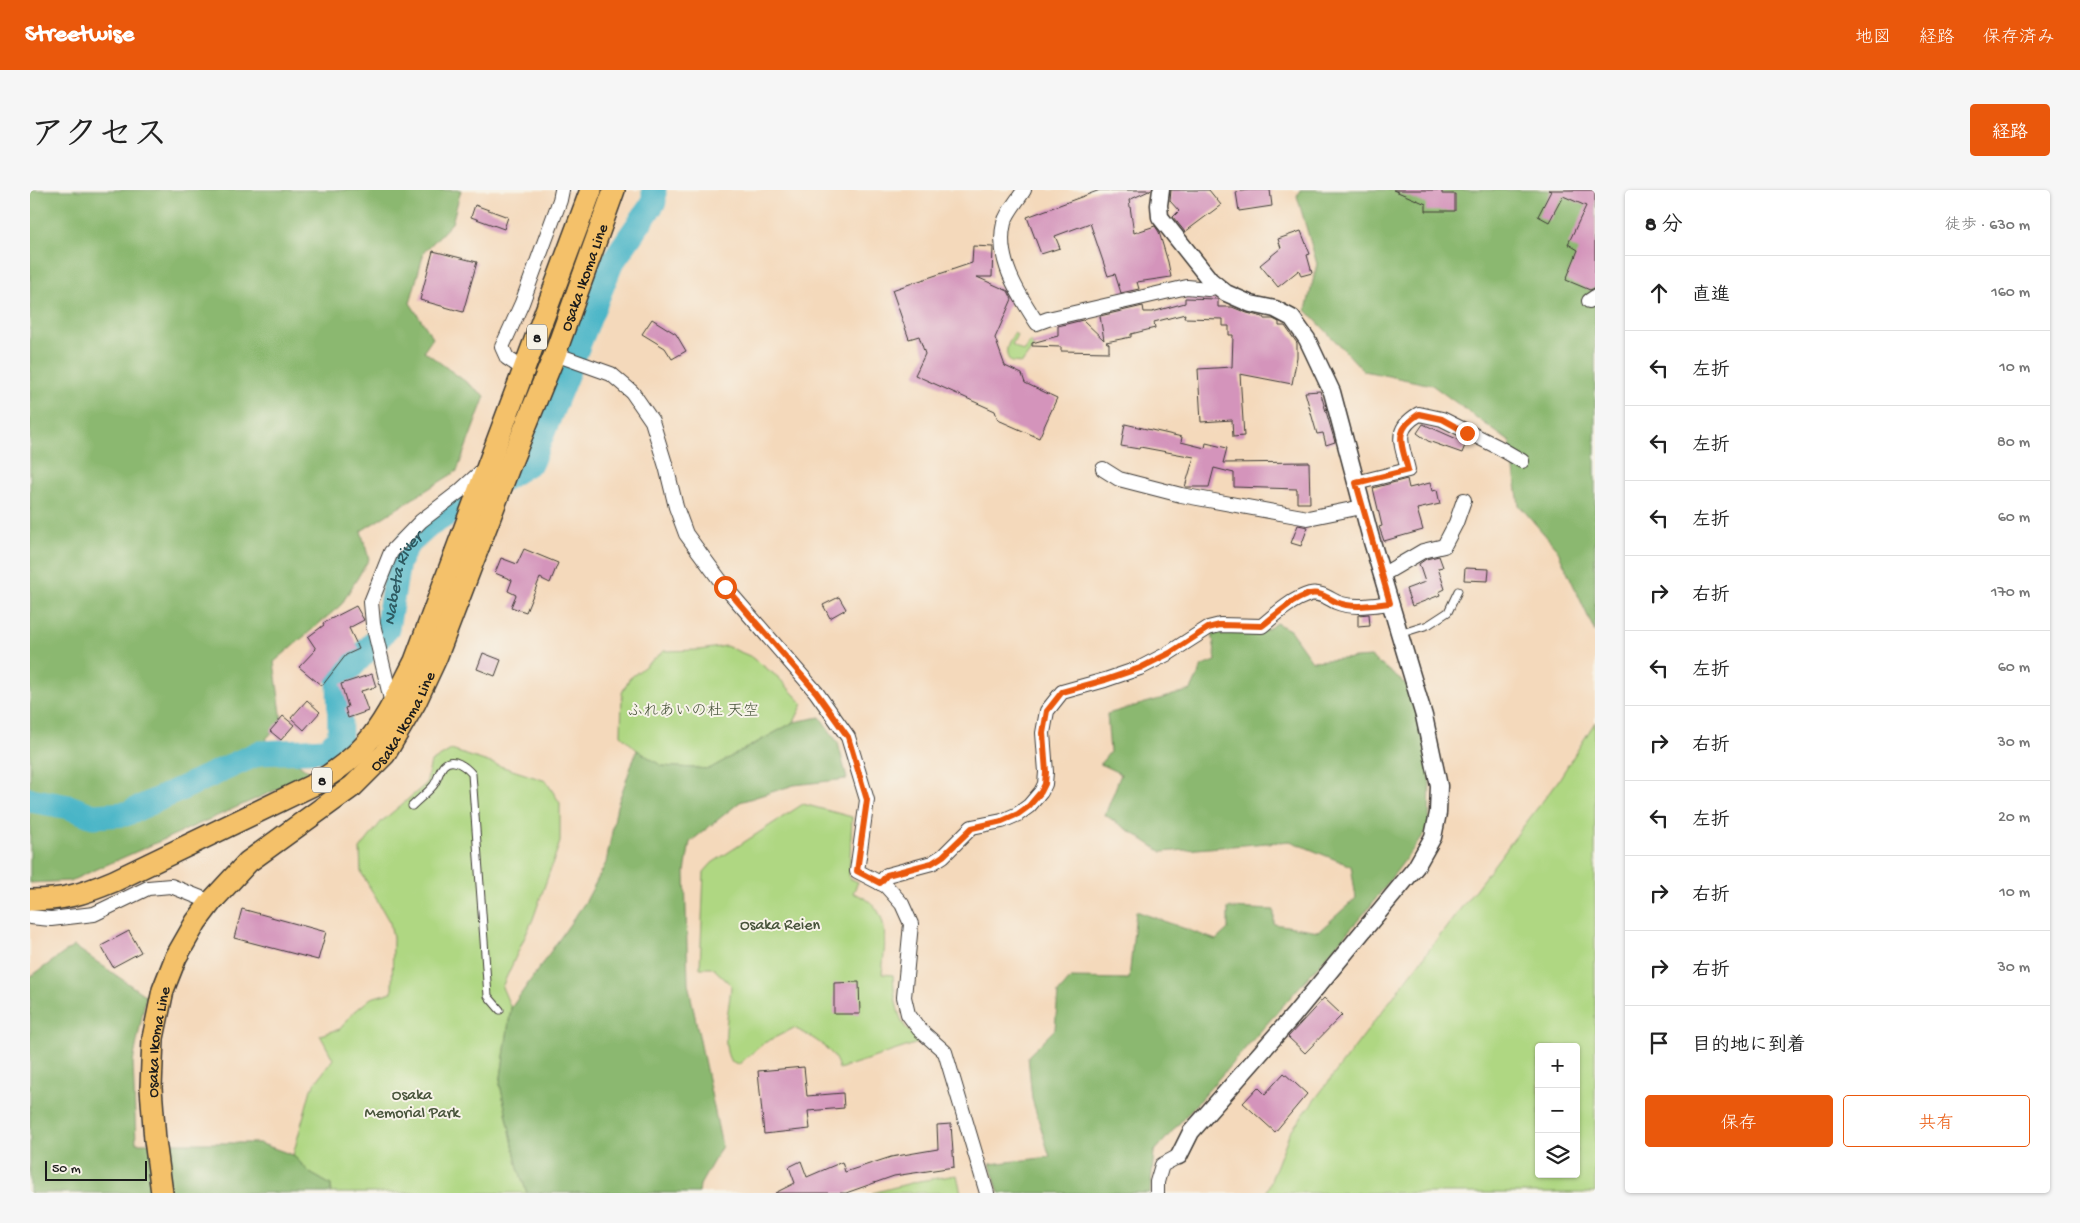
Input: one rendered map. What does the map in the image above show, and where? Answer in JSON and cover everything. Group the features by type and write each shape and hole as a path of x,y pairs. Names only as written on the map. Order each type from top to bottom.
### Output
{"main road":[{"name":"Osaka Ikoma Line","path":"162,1193 151,1088 153,1038 163,990 176,957 196,922 248,862 353,786 385,754 415,703 436,658 525,370 591,190"},
{"name":"Osaka Ikoma Line","path":"30,900 53,900 82,894 114,881 315,784 346,763 364,746 392,704 415,661 472,506 490,479 509,467 560,356 614,190"}],"street":[{"path":"525,370 507,358 502,347 522,303 562,190"},
{"path":"1024,190 1004,222 1003,240 1007,272 1037,324 1048,319 1188,287 1208,289 1217,286"},
{"path":"1157,1193 1157,1182 1162,1165 1179,1156 1191,1132 1293,1016 1416,867 1433,836 1438,813 1439,786 1432,745 1362,507 1332,392 1307,339 1292,318 1275,309 1252,304 1226,293 1210,280 1160,217 1161,190"},
{"path":"560,356 611,374 632,392 652,421 676,507 686,534 725,587 816,692 848,737 867,800 857,871 886,886 902,904 911,924 904,998 908,1014 919,1029 945,1052 987,1193"},
{"path":"1356,483 1408,470 1400,441 1401,431 1408,420 1419,414 1442,419 1522,461"},
{"path":"1103,469 1119,479 1181,495 1308,518 1362,507"},
{"path":"392,704 373,624 371,602 391,552 421,521 460,491 490,479"},
{"path":"1382,575 1423,551 1444,546 1456,523 1464,500"},
{"path":"880,883 887,875 932,863 943,856 972,828 1002,821 1018,814 1029,806 1045,784 1043,733 1047,711 1062,692 1140,668 1170,653 1208,628 1220,625 1262,626 1286,607 1312,594 1325,596 1337,602 1360,606 1390,603"},
{"path":"30,916 51,919 94,914 148,888 172,886 212,902"}],"lane":[{"path":"1399,634 1428,625 1448,612 1458,591"},
{"path":"412,806 434,785 443,765 448,762 458,762 472,774 488,996 500,1010"}],"green space":[{"path":"30,190 461,190 452,223 424,252 410,303 433,338 424,351 485,396 457,471 361,531 369,559 341,605 274,662 282,721 266,739 312,774 70,881 30,883"},
{"path":"1300,190 1595,190 1595,632 1557,549 1519,505 1510,442 1432,385 1364,371 1306,310 1317,264 1297,196"},
{"path":"1014,333 1017,335 1012,345 1024,352 1030,342 1035,345 1022,363 1011,362 1007,355 1008,344"},
{"path":"1276,623 1290,630 1312,661 1371,657 1412,689 1430,770 1429,828 1368,909 1154,1152 1150,1193 999,1193 990,1164 1050,1157 1032,1099 1028,1056 1055,1029 1058,993 1071,978 1129,979 1136,911 1216,940 1228,929 1228,908 1274,910 1274,924 1319,931 1356,898 1351,866 1290,841 1162,852 1105,815 1121,774 1100,764 1110,752 1107,714 1191,690 1202,666 1216,661 1212,630 1267,630"},
{"name":"ふれあいの杜 天空","path":"726,646 752,657 779,678 803,704 794,722 709,769 662,766 637,750 621,735 622,693 629,679 664,651 700,650"},
{"path":"820,717 838,743 847,779 794,785 740,802 690,842 685,872 688,983 722,1146 700,1185 699,1193 527,1193 518,1168 500,1084 511,1008 586,901 606,863 617,806 637,750 662,766 709,769 794,722"},
{"path":"1595,722 1595,1193 1266,1193 1290,1132 1558,781"},
{"name":"Osaka Memorial Park","path":"451,750 546,781 560,803 560,842 533,919 502,987 511,1008 500,1084 518,1168 527,1193 331,1193 331,1185 310,1173 293,1155 311,1089 333,1059 320,1035 340,1029 353,1013 371,998 392,992 393,938 390,923 361,872 360,849 381,822 426,784 431,762"},
{"name":"Osaka Reien","path":"803,804 852,817 849,878 858,882 853,893 866,899 881,916 885,938 882,974 893,975 895,996 900,1016 906,1028 921,1042 839,1069 833,1055 822,1044 794,1028 764,1043 739,1064 729,1058 726,1042 731,985 713,968 700,968 704,872 712,863"},
{"path":"74,946 146,996 133,1062 136,1143 259,1143 293,1155 310,1173 331,1185 331,1193 30,1193 30,977"},
{"path":"957,1175 961,1193 872,1193 919,1181"}],"building":[{"path":"1100,190 1151,190 1129,200 1134,233 1155,226 1159,232 1171,277 1137,282 1139,289 1121,293 1115,274 1108,276 1090,223 1055,236 1060,248 1041,254 1027,217"},
{"path":"1171,190 1209,190 1221,205 1185,232 1173,217 1179,211 1170,201"},
{"path":"1270,190 1272,206 1239,211 1236,192"},
{"path":"1393,190 1442,190 1442,194 1455,194 1455,211 1426,211 1426,204"},
{"path":"1548,190 1595,190 1595,288 1590,290 1566,280 1578,250 1568,244 1586,206 1563,196 1549,222 1538,216 1551,191"},
{"path":"475,205 508,217 504,229 471,217"},
{"path":"1301,231 1310,254 1307,255 1312,273 1301,276 1299,270 1278,287 1260,265 1281,248 1278,239"},
{"path":"973,246 993,247 992,277 977,277 1008,291 1012,299 995,338 1005,366 1022,374 1025,383 1057,398 1039,438 998,420 995,411 915,375 925,354 919,336 909,339 892,290 972,263"},
{"path":"433,251 477,262 463,312 420,300"},
{"path":"1185,298 1218,299 1218,307 1232,307 1263,317 1264,319 1273,319 1279,322 1279,326 1285,326 1297,343 1297,357 1292,384 1240,374 1244,436 1233,437 1232,420 1201,422 1198,369 1232,367 1233,335 1229,335 1229,326 1223,326 1223,319 1184,318 1185,314 1154,322 1155,328 1131,334 1131,337 1106,342 1109,344 1109,352 1061,351 1061,347 1032,346 1032,343 1058,336 1058,326 1083,320 1104,340 1100,316 1143,306 1144,312 1152,312 1185,303"},
{"path":"652,319 676,334 686,351 672,359 665,348 642,334"},
{"path":"1320,391 1335,442 1326,445 1323,433 1317,434 1305,392"},
{"path":"1125,424 1182,437 1181,442 1205,448 1206,443 1227,448 1223,463 1309,462 1310,503 1297,503 1297,489 1234,487 1234,473 1214,468 1209,487 1185,487 1194,457 1140,447 1139,449 1121,446"},
{"path":"1423,424 1466,443 1462,453 1428,441 1417,433"},
{"path":"1407,479 1409,488 1430,483 1432,491 1437,490 1440,504 1417,509 1423,530 1384,541 1379,527 1382,526 1373,488"},
{"path":"1298,525 1308,527 1301,546 1291,543"},
{"path":"524,549 558,563 550,583 540,578 526,612 511,607 516,595 508,591 512,580 495,573 501,558 517,564"},
{"path":"1439,556 1443,567 1438,568 1445,589 1439,592 1440,595 1412,606 1406,589 1425,582 1419,564 1426,559"},
{"path":"1465,568 1489,569 1488,581 1464,580"},
{"path":"839,597 846,609 830,618 823,605"},
{"path":"356,606 364,620 349,628 359,649 346,655 322,686 299,667 316,649 308,637 324,625 323,623"},
{"path":"1369,614 1370,626 1358,627 1358,615"},
{"path":"483,653 501,660 495,676 477,669"},
{"path":"372,674 376,687 361,691 368,711 348,718 345,708 348,707 341,684"},
{"path":"307,700 320,712 304,730 291,718"},
{"path":"283,716 294,725 281,740 270,731"},
{"path":"242,909 326,932 318,960 234,938"},
{"path":"129,931 141,952 113,967 101,946"},
{"path":"859,982 860,1014 834,1014 834,983"},
{"path":"1324,998 1342,1015 1305,1053 1288,1037"},
{"path":"804,1067 807,1096 843,1093 844,1108 808,1111 810,1129 764,1134 758,1071"},
{"path":"1284,1073 1307,1094 1275,1132 1243,1103 1258,1087 1265,1094"},
{"path":"951,1124 954,1167 894,1176 846,1193 775,1193 795,1183 789,1167 801,1161 807,1177 842,1162 845,1172 891,1157 938,1149 937,1125"}],"waterway":[{"name":"Nabeta River","path":"30,800 69,807 93,816 126,814 259,753 327,750 340,737 339,680 387,629 398,563 407,545 428,526 531,462 611,264 654,202 654,190"}],"route":[{"path":"725,587 816,692 848,737 867,800 857,871 880,883 887,875 932,863 943,856 972,828 982,824 1002,821 1018,814 1029,806 1045,784 1043,733 1047,711 1062,692 1140,668 1170,653 1208,628 1220,625 1262,626 1286,607 1312,594 1325,596 1337,602 1360,606 1390,603 1356,483 1408,470 1400,441 1401,431 1408,420 1419,414 1442,419 1467,433"}]}
